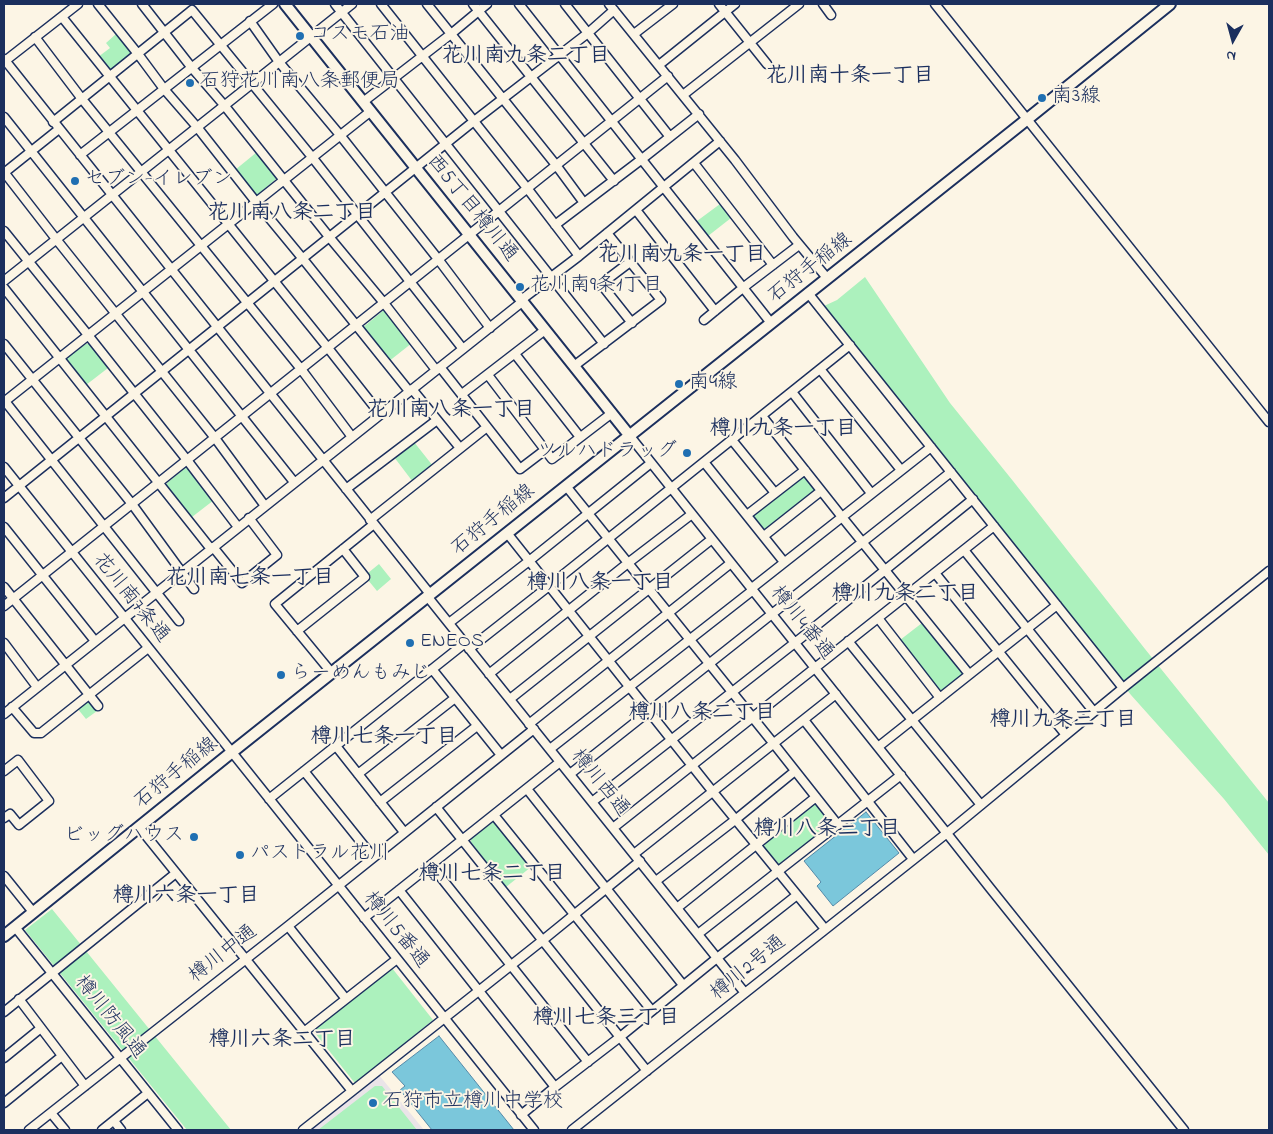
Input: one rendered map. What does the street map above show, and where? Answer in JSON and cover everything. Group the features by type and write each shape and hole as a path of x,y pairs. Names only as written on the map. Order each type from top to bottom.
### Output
{"main road":[{"name":"西5丁目樽川通","path":"285,4 629,435"},
{"name":"石狩手稲線","path":"4,936 428,595 1170,4"}],"street":[{"path":"5,62 78,4"},
{"path":"98,4 164,89 197,127 356,326 460,448"},
{"path":"142,4 330,238 438,368 462,394 520,469 545,450"},
{"path":"80,155 272,4"},
{"path":"335,4 604,344"},
{"path":"4,281 352,4"},
{"path":"381,4 579,256"},
{"path":"427,4 556,165 584,203"},
{"path":"473,4 614,180"},
{"path":"363,102 487,4"},
{"path":"519,4 771,322"},
{"path":"565,4 670,137"},
{"path":"634,34 673,4"},
{"path":"719,4 767,64"},
{"path":"659,65 735,4"},
{"path":"683,95 799,4"},
{"path":"822,4 831,15"},
{"path":"935,4 1269,422"},
{"path":"4,498 416,168 588,33 612,7 827,278"},
{"path":"53,122 192,10 312,157 463,349"},
{"path":"62,16 380,414"},
{"path":"250,21 279,62 340,135 490,328"},
{"path":"35,38 82,99 301,369 352,437"},
{"name":"樽川西通","path":"5,62 372,522 489,674 745,993"},
{"path":"4,606 668,76"},
{"path":"178,621 4,401 371,111"},
{"path":"555,225 698,114"},
{"path":"4,117 294,482"},
{"path":"59,129 4,173 215,438 265,506"},
{"path":"8,710 490,328 720,142"},
{"path":"694,163 773,265"},
{"path":"636,210 716,311"},
{"path":"4,231 187,460 238,527"},
{"path":"574,366 661,300 607,233"},
{"path":"704,320 800,245"},
{"path":"630,262 601,284 632,323"},
{"path":"4,288 159,483 242,582 278,555 249,518"},
{"path":"808,293 1123,688"},
{"path":"462,394 545,330"},
{"path":"4,344 132,504 194,588"},
{"path":"269,799 432,669 550,586 850,346"},
{"path":"515,354 580,437"},
{"path":"820,369 902,470"},
{"path":"488,375 552,459 612,414"},
{"path":"792,392 871,494"},
{"path":"762,416 969,674"},
{"path":"346,490 437,420"},
{"path":"332,672 275,604 487,427"},
{"name":"樽川4番通","path":"629,435 1184,1130"},
{"path":"732,440 776,493"},
{"path":"550,749 931,446"},
{"path":"704,462 784,562"},
{"path":"449,623 652,463"},
{"name":"花川南7条通","path":"4,467 232,752"},
{"path":"747,515 805,470"},
{"path":"570,774 951,472"},
{"path":"566,486 838,825"},
{"path":"764,536 822,491"},
{"path":"592,802 973,499"},
{"path":"489,674 692,514"},
{"path":"613,828 994,526"},
{"path":"4,527 96,641"},
{"path":"507,533 735,820 825,929"},
{"path":"510,699 712,539"},
{"path":"297,631 366,577 343,549"},
{"path":"964,550 1094,712"},
{"name":"樽川中通","path":"29,1130 436,807 500,755 531,726 609,661 731,563"},
{"name":"樽川2号通","path":"572,1130 981,805 1269,571"},
{"path":"935,573 1066,735"},
{"path":"4,587 98,706"},
{"path":"878,747 1057,605"},
{"path":"878,618 940,698"},
{"path":"848,641 981,805"},
{"path":"4,643 37,687"},
{"path":"4,702 8,710 34,733 41,733 148,648"},
{"path":"432,669 500,755"},
{"path":"634,854 836,694"},
{"path":"358,774 455,698"},
{"path":"804,720 913,859"},
{"path":"380,802 477,726"},
{"path":"336,746 404,832"},
{"name":"樽川5番通","path":"232,752 534,1130"},
{"path":"4,771 18,760 49,801 20,825 10,814 4,818"},
{"path":"364,918 560,762"},
{"path":"656,881 795,771"},
{"path":"304,772 373,857"},
{"path":"698,934 901,775"},
{"path":"527,789 683,986"},
{"path":"677,908 816,797"},
{"path":"436,807 647,1071"},
{"path":"494,815 652,1011"},
{"path":"139,827 352,1091"},
{"path":"303,1130 640,861"},
{"path":"431,865 588,1062"},
{"path":"4,1012 176,873"},
{"path":"4,876 33,912"},
{"path":"399,890 555,1087"},
{"path":"521,1115 797,896"},
{"path":"288,926 346,999"},
{"name":"樽川防風通","path":"15,927 178,1130"},
{"path":"304,1032 397,959"},
{"path":"19,1000 85,1086"},
{"path":"4,1058 41,1028"},
{"path":"4,1103 62,1056"},
{"path":"102,1130 148,1093"},
{"path":"51,1113 65,1130"},
{"path":"114,1121 121,1130"}],"shaded area":[{"name":"石狩市立樽川中学校","path":"379,1075 424,1130 310,1130"}],"green space":[{"path":"116,34 130,54 109,71 98,57 110,48 106,43"},
{"path":"257,152 277,176 257,195 254,194 235,170"},
{"path":"720,204 731,218 708,236 697,221"},
{"path":"865,277 950,403 1269,803 1269,855 1224,799 1131,695 824,306 837,300"},
{"path":"385,309 412,343 388,362 361,329"},
{"path":"86,344 90,344 108,368 86,385 66,361 66,358"},
{"path":"414,442 433,466 413,482 394,457"},
{"path":"185,468 188,469 214,500 192,517 166,486"},
{"path":"803,476 806,476 815,488 815,491 766,529 763,529 753,517 754,514"},
{"path":"379,564 391,579 377,591 368,580 371,577 368,573"},
{"path":"922,623 963,672 963,675 942,691 940,691 900,640"},
{"path":"87,700 97,711 86,719 77,708"},
{"path":"814,804 831,822 831,825 779,864 764,847 765,844"},
{"path":"495,822 531,867 506,887 471,842 471,839"},
{"path":"52,909 231,1130 187,1130 25,930"},
{"path":"391,968 433,1020 356,1083 315,1033 315,1029"},
{"name":"石狩市立樽川中学校","path":"375,1086 382,1086 417,1130 318,1130"}],"water":[{"path":"866,812 899,853 833,906 817,886 821,882 804,861"},
{"path":"439,1036 514,1130 432,1130 400,1090 405,1086 392,1072"}],"place":[{"name":"コスモ石油","path":"300,36"},
{"name":"石狩花川南八条郵便局","path":"190,83"},
{"name":"南3線","path":"1042,98"},
{"name":"セブン-イレブン","path":"75,181"},
{"name":"花川南9条1丁目","path":"520,287"},
{"name":"南4線","path":"679,384"},
{"name":"ツルハドラッグ","path":"687,453"},
{"name":"ENEOS","path":"410,643"},
{"name":"らーめんもみじ","path":"281,675"},
{"name":"ビッグハウス","path":"194,837"},
{"name":"パストラル花川","path":"240,855"},
{"name":"石狩市立樽川中学校","path":"373,1103"}],"district":[{"name":"花川南九条二丁目","path":"526,58"},
{"name":"花川南十条一丁目","path":"850,78"},
{"name":"花川南八条二丁目","path":"292,215"},
{"name":"花川南九条一丁目","path":"682,257"},
{"name":"花川南八条一丁目","path":"451,412"},
{"name":"樽川九条一丁目","path":"783,431"},
{"name":"花川南七条一丁目","path":"250,580"},
{"name":"樽川八条一丁目","path":"600,585"},
{"name":"樽川九条二丁目","path":"905,596"},
{"name":"樽川八条二丁目","path":"702,715"},
{"name":"樽川九条三丁目","path":"1063,722"},
{"name":"樽川七条一丁目","path":"384,739"},
{"name":"樽川八条三丁目","path":"827,831"},
{"name":"樽川七条二丁目","path":"492,876"},
{"name":"樽川六条一丁目","path":"186,898"},
{"name":"樽川七条三丁目","path":"606,1020"},
{"name":"樽川六条二丁目","path":"282,1042"}]}
